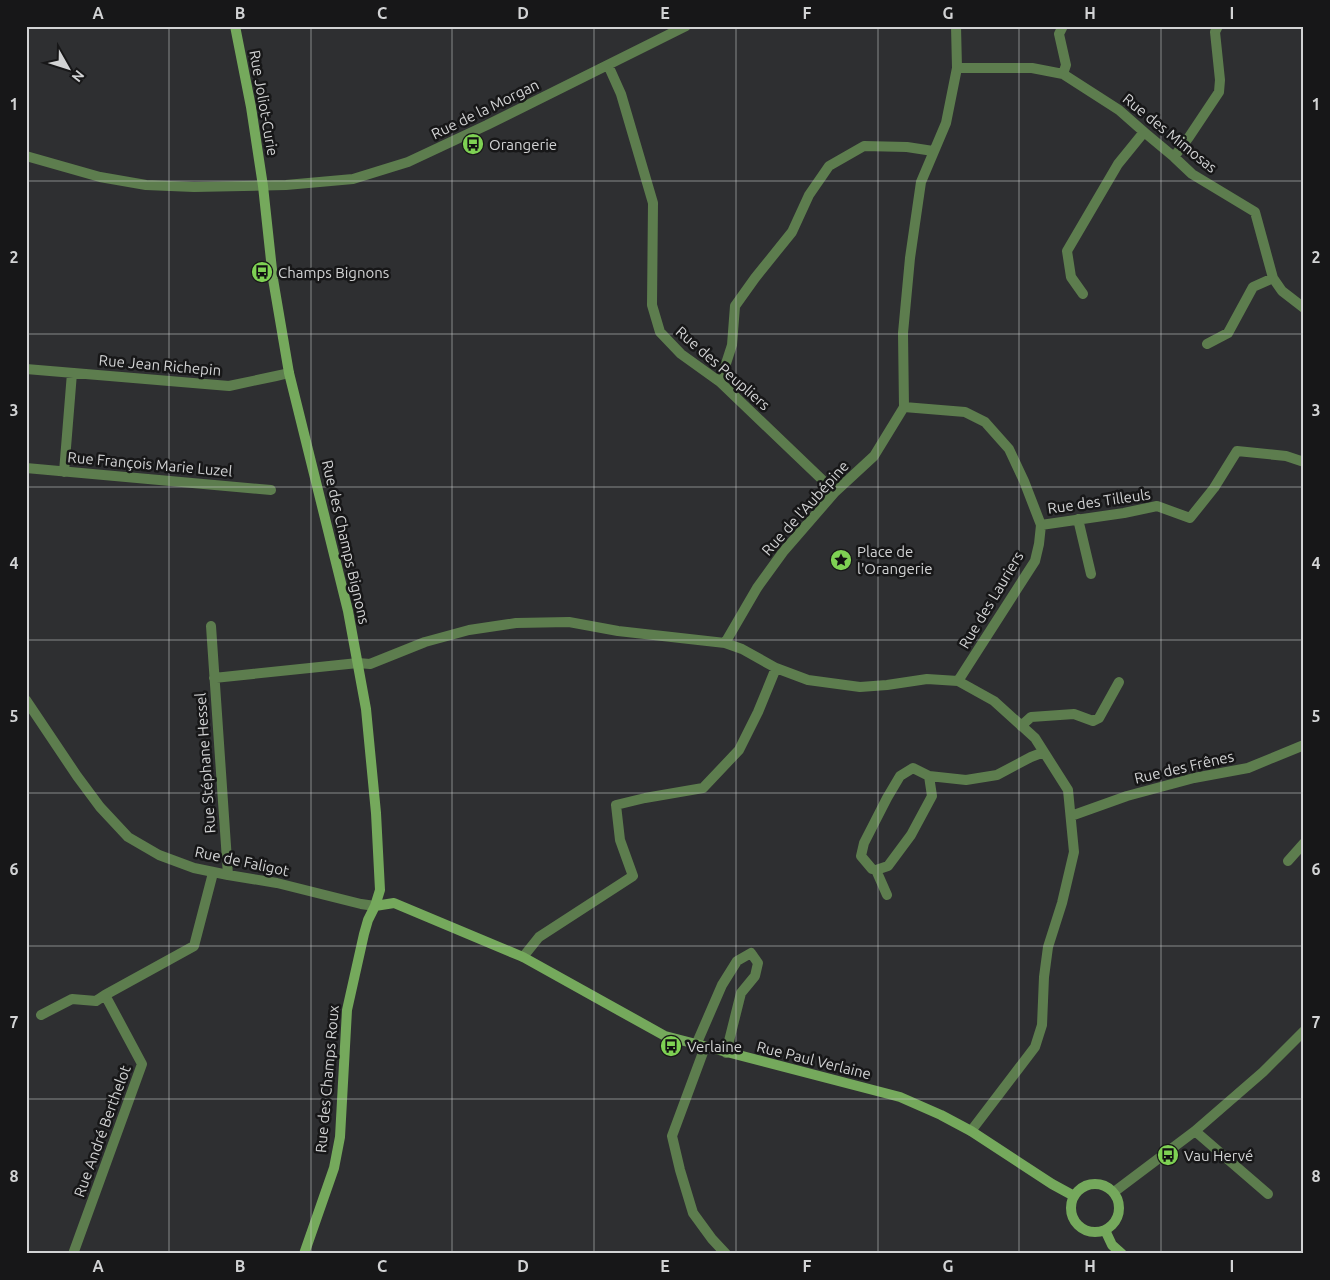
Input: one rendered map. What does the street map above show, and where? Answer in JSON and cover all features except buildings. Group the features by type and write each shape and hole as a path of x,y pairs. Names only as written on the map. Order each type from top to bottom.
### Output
{"street":[{"name":"Rue Joliot-Curie","path":"235,26 251,107 263,186"},
{"name":"Rue de la Morgan","path":"26,156 100,177 146,185 194,187 263,186 353,179 408,162 608,65 670,30 686,26"},
{"path":"904,407 903,333 910,258 921,182 946,123 957,68 956,26"},
{"path":"1063,26 1059,34 1066,65 1063,74"},
{"path":"1174,156 1219,92 1220,80 1215,32 1218,26"},
{"name":"Rue des Peupliers","path":"608,65 621,94 653,203 652,305 660,332 681,354 720,382 835,492"},
{"name":"Rue des Mimosas","path":"957,68 1032,68 1063,74 1119,110 1174,156 1192,174 1255,212 1272,278 1282,291 1304,308"},
{"path":"1084,294 1070,277 1067,251 1118,164 1144,132"},
{"path":"720,382 732,345 735,306 792,232 809,195 829,166 864,146 906,147 933,151"},
{"name":"Rue des Champs Bignons","path":"263,186 273,279 289,372 348,611 366,709 376,813 380,890 375,906"},
{"path":"1207,344 1228,333 1253,287 1272,278"},
{"name":"Rue Jean Richepin","path":"26,369 229,386 289,372"},
{"path":"64,472 72,373"},
{"name":"Rue de l'Aubépine","path":"725,643 758,588 783,552 835,492 874,456 904,407"},
{"name":"Rue des Lauriers","path":"904,407 965,412 985,422 1009,449 1024,480 1041,525 1035,561 958,681"},
{"name":"Rue des Tilleuls","path":"1041,525 1124,513 1157,506 1190,518 1214,488 1237,451 1286,456 1304,462"},
{"name":"Rue François Marie Luzel","path":"26,468 271,490"},
{"path":"1078,519 1091,574"},
{"path":"358,663 370,664 425,642 469,630 516,623 569,622 618,631 725,643 742,649 776,668 808,680 860,687 927,679 958,681 994,701 1035,738 1068,790 1074,852 1062,903 1048,947 1044,977 1042,1025 1035,1047 971,1131"},
{"name":"Rue Stéphane Hessel","path":"211,626 228,875"},
{"name":"Rue Stéphane Hessel","path":"214,678 358,663"},
{"path":"523,957 539,937 633,876 620,840 616,805 703,788 738,750 758,712 776,668"},
{"path":"1021,726 1032,717 1074,714 1093,721 1099,718 1119,682"},
{"name":"Rue de Faligot","path":"26,700 100,807 128,837 159,856 213,873 277,883 375,906"},
{"name":"Rue des Frênes","path":"1071,816 1127,796 1194,778 1248,768 1304,745"},
{"path":"930,776 932,796 911,835 888,866 872,870 861,856 864,843 900,776 913,768 930,776 966,780 997,775 1044,752"},
{"path":"1288,861 1304,842"},
{"path":"876,870 888,895"},
{"path":"41,1015 72,998 96,1001 194,946 213,873"},
{"name":"Rue Paul Verlaine","path":"375,906 394,903 523,957 665,1036 900,1097 971,1131 1052,1184 1074,1196"},
{"name":"Rue des Champs Roux","path":"304,1254 334,1168 340,1137 347,1010 364,934 375,906"},
{"path":"726,1053 742,993 755,976 758,963 751,952 737,961 722,985 700,1046 672,1136 693,1213 712,1239 726,1254"},
{"name":"Rue André Berthelot","path":"73,1254 142,1064 105,995"},
{"path":"1114,1192 1195,1130 1263,1072 1304,1031"},
{"path":"1195,1130 1268,1194"},
{"path":"1093,1183 1108,1187 1114,1192 1120,1206 1119,1213 1112,1226 1098,1232 1090,1232 1083,1230 1077,1225 1070,1211 1074,1196 1079,1190 1093,1183"},
{"path":"1105,1230 1112,1245 1122,1254"}],"place":[{"name":"Orangerie","path":"473,144"},
{"name":"Champs Bignons","path":"262,272"},
{"name":"Place de l'Orangerie","path":"841,560"},
{"name":"Verlaine","path":"671,1046"},
{"name":"Vau Hervé","path":"1168,1155"}]}
